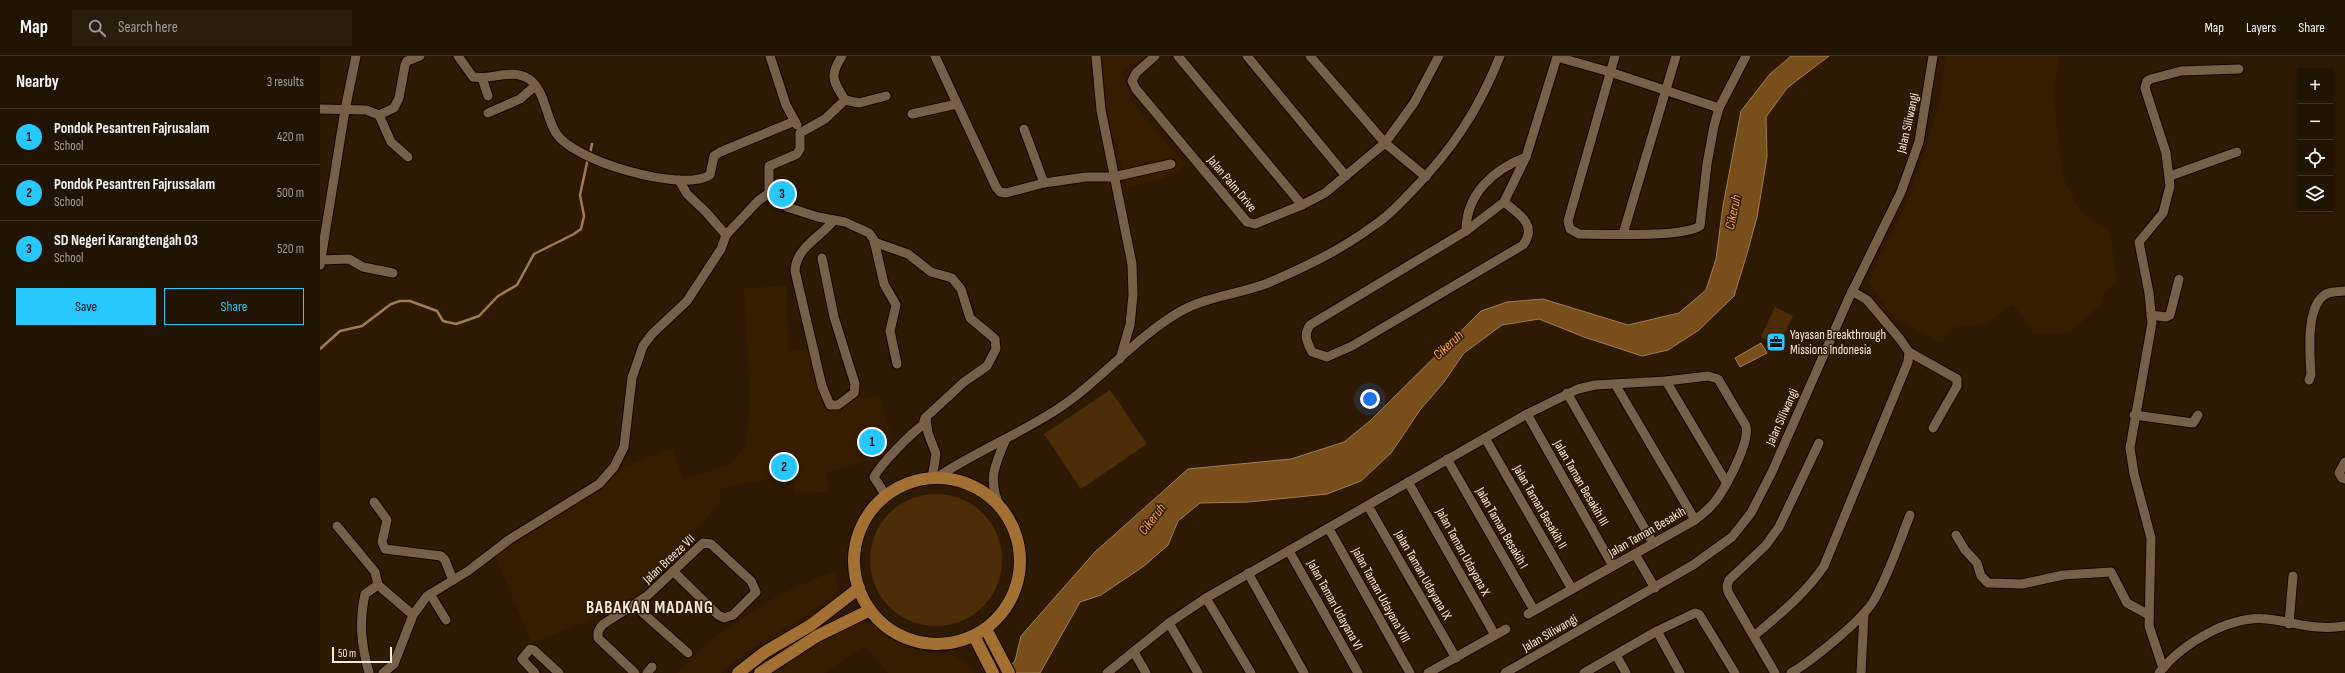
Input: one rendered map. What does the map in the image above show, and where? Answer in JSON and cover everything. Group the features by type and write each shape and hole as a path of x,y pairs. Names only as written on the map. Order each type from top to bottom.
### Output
{"main road":[{"path":"934,478 954,480 980,490 1001,508 1015,532 1020,559 1017,586 1005,610 986,629 974,636 952,643 929,644 907,638 886,626 870,610 859,588 855,568 856,548 861,528 872,510 886,496 900,487 916,481 934,478"},
{"path":"738,673 765,652 811,624 859,588"},
{"path":"760,673 817,636 870,610"},
{"path":"986,629 1007,670"},
{"path":"974,636 993,673"}],"street":[{"path":"356,56 345,110 320,262 349,259 363,267 393,273"},
{"path":"379,115 394,108 399,98 405,65 407,61 420,56"},
{"path":"458,56 473,77 482,78 512,74 523,76 535,86 556,134 564,142 590,158 660,178 679,180 704,179 710,175 714,156 720,152 795,121"},
{"path":"769,193 769,166 797,154 800,149 800,133 786,106 770,56"},
{"path":"842,56 835,66 833,78 834,83 845,100 859,103 886,96"},
{"path":"935,56 996,188 1000,192 1006,193 1044,183 1086,177 1113,177 1171,164"},
{"path":"1096,56 1101,110 1113,177 1132,264 1133,295 1130,325 1120,360"},
{"name":"Jalan Palm Drive","path":"1155,56 1136,73 1132,80 1136,89 1247,222 1254,224 1263,222 1302,205 1325,193 1385,143 1414,103 1439,56"},
{"path":"1178,56 1302,205"},
{"path":"1247,56 1346,176"},
{"path":"1310,56 1385,143 1426,177"},
{"path":"934,478 958,463 1006,439 1054,412 1120,360 1151,332 1190,306 1263,285 1297,271 1338,249 1390,213 1426,177 1462,132 1488,85 1500,56"},
{"path":"1504,202 1523,217 1528,224 1530,231 1523,245 1352,346 1327,357 1312,352 1306,340 1306,330 1310,325 1466,231 1504,202 1526,157 1556,56 1666,89 1720,108"},
{"path":"1615,56 1568,221 1570,229 1579,234 1674,232 1695,229 1700,226 1707,164 1720,108 1746,56"},
{"path":"1623,234 1676,56"},
{"name":"Jalan Siliwangi","path":"1505,673 1655,588 1721,546 1732,537 1750,513 1772,472 1852,291 1901,192 1919,142 1933,56"},
{"path":"2239,69 2181,71 2151,79 2145,84 2145,93 2161,136 2170,176 2166,207 2139,242 2151,315 2150,344 2134,415 2130,448 2130,460 2151,538 2149,616 2151,634 2161,670 2201,637 2243,619 2267,619 2288,624 2326,628 2345,626"},
{"path":"482,78 488,96"},
{"path":"488,114 520,99 535,86"},
{"path":"800,133 826,119 845,100"},
{"path":"912,114 957,104"},
{"path":"320,109 366,110 379,115 391,142 408,157"},
{"path":"1024,128 1044,183"},
{"path":"2170,176 2238,152"},
{"path":"1466,231 1466,220 1473,200 1491,176 1509,164 1526,157"},
{"path":"679,180 687,194 706,212 726,235"},
{"path":"769,193 786,206 833,221 860,227 870,233 874,242 884,284 896,305 890,331 898,364"},
{"path":"382,673 394,664 413,615 422,601 430,594 453,580 510,539 588,491 608,476 624,447 632,378 643,346 652,334 687,301 722,249 726,235 758,200 769,193"},
{"path":"822,258 834,317 855,384 854,393 838,405 830,405 825,397 795,271 796,260 802,251 826,230 833,221"},
{"path":"874,242 908,254 931,272 952,278 961,289 970,318 995,339 996,349 987,366 964,382 925,418 923,425 907,438 879,468 874,477 886,496"},
{"path":"2151,315 2166,317 2170,315 2179,279"},
{"path":"1852,291 1867,300 1909,352 1957,379 1957,386 1933,428"},
{"path":"2309,380 2311,375 2310,331 2316,305 2326,294 2345,291"},
{"path":"1754,635 1790,605 1815,579 1824,566 1901,382 1909,352"},
{"name":"Jalan Taman Besakih","path":"1531,612 1695,520 1712,504 1726,482 1746,440 1746,426 1718,379 1708,376 1666,381"},
{"path":"1107,673 1169,623 1206,598 1248,573 1329,529 1526,414 1567,393 1589,386 1666,381 1726,482"},
{"path":"1615,384 1695,520"},
{"path":"1567,393 1654,543"},
{"name":"Jalan Taman Besakih III","path":"1526,414 1613,566"},
{"path":"2134,415 2193,423 2198,415"},
{"path":"925,418 928,433 936,454 934,478"},
{"name":"Jalan Taman Besakih II","path":"1485,438 1572,589"},
{"path":"1001,508 994,494 992,482 996,462 1006,439"},
{"path":"1775,673 1728,592 1727,586 1729,580 1766,545 1779,527 1819,443"},
{"name":"Jalan Taman Besakih I","path":"1447,459 1531,612"},
{"path":"2345,462 2339,473 2342,478 2345,479"},
{"name":"Jalan Taman Udayana X","path":"1408,482 1495,635"},
{"path":"374,502 387,522 382,542 385,549 441,556 445,560 453,580"},
{"name":"Jalan Taman Udayana IX","path":"1368,506 1456,658"},
{"path":"1791,673 1806,663 1864,614 1874,601 1910,515"},
{"path":"337,526 374,572 378,585 413,615"},
{"name":"Jalan Taman Udayana VIII","path":"1329,529 1410,673"},
{"path":"1956,535 1965,550 1977,563 1981,576 1988,583 2022,584 2063,575 2111,572 2127,603 2149,616"},
{"name":"Jalan Breeze VII","path":"635,673 597,635 602,625 635,606 673,571 707,542 751,581 756,592 733,615 724,618 718,615 673,571"},
{"name":"Jalan Taman Udayana VI","path":"1289,551 1358,673"},
{"path":"1635,554 1655,588"},
{"path":"1248,573 1304,673"},
{"path":"2288,624 2293,576"},
{"path":"369,673 362,644 361,622 365,594 378,585"},
{"path":"430,594 446,620"},
{"path":"1206,598 1250,673"},
{"path":"635,606 688,653"},
{"path":"1584,673 1690,614 1698,614 1735,673"},
{"path":"1861,673 1864,614"},
{"path":"1169,623 1198,673"},
{"path":"1428,673 1506,629"},
{"path":"1657,631 1680,673"},
{"path":"535,673 522,659 530,649 559,673"},
{"path":"1134,652 1146,673"},
{"path":"1616,655 1626,673"}],"shaded area":[{"path":"1102,56 1145,56 1121,72 1130,91 1130,100 1186,166 1163,179 1128,188 1108,117 1101,65"},
{"path":"1945,56 2060,56 2053,92 2063,177 2080,211 2106,228 2111,240 2117,282 2105,291 2101,304 2070,333 2034,334 2013,304 1988,323 1952,328 1942,343 1893,318 1869,282 1909,198 1925,152 1941,95"},
{"path":"786,286 789,351 819,348 827,402 879,396 892,439 881,457 827,472 829,492 794,493 792,474 720,489 721,502 634,597 591,620 532,643 493,551 618,469 673,448 683,479 732,464 746,444 750,401 744,288"},
{"path":"1775,307 1793,316 1778,346 1761,337"},
{"path":"1110,390 1147,444 1081,489 1044,434"},
{"path":"943,494 955,496 967,501 983,513 995,529 1000,541 1002,560 1000,579 995,591 983,607 967,619 955,624 929,626 917,624 905,619 889,607 877,591 872,579 870,553 872,541 877,529 889,513 905,501 917,496"},
{"path":"835,570 838,588 833,598 742,655 721,673 676,673 712,639 779,595"},
{"path":"858,623 874,624 887,636 908,648 931,654 954,656 966,661 975,673 888,673 865,646 824,673 768,673 825,637"}],"water":[{"name":"Cikeruh","path":"1791,56 1829,56 1787,88 1766,117 1767,157 1757,217 1734,296 1699,330 1668,350 1642,356 1584,337 1539,319 1502,325 1464,353 1444,382 1420,410 1391,453 1361,481 1327,494 1249,502 1200,503 1178,521 1168,545 1144,566 1101,595 1080,602 1040,673 1004,673 1015,661 1021,636 1095,552 1188,469 1291,459 1344,442 1370,421 1481,311 1507,302 1543,299 1628,325 1679,313 1706,290 1716,259 1723,206 1741,111 1770,74"},
{"path":"1761,343 1767,353 1740,367 1735,358"}],"waterway":[{"path":"590,153 592,144"},
{"path":"320,349 340,331 362,326 391,304 400,301 410,301 437,311 443,321 456,324 479,316 498,296 517,285 534,254 581,229 584,216 580,195 588,158"}],"place":[{"name":"SD Negeri Karangtengah 03","path":"782,194"},
{"name":"Yayasan Breakthrough Missions Indonesia","path":"1776,342"},
{"name":"Pondok Pesantren Fajrusalam","path":"872,442"},
{"name":"Pondok Pesantren Fajrussalam","path":"784,467"}],"district":[{"name":"BABAKAN MADANG","path":"650,608"}]}
